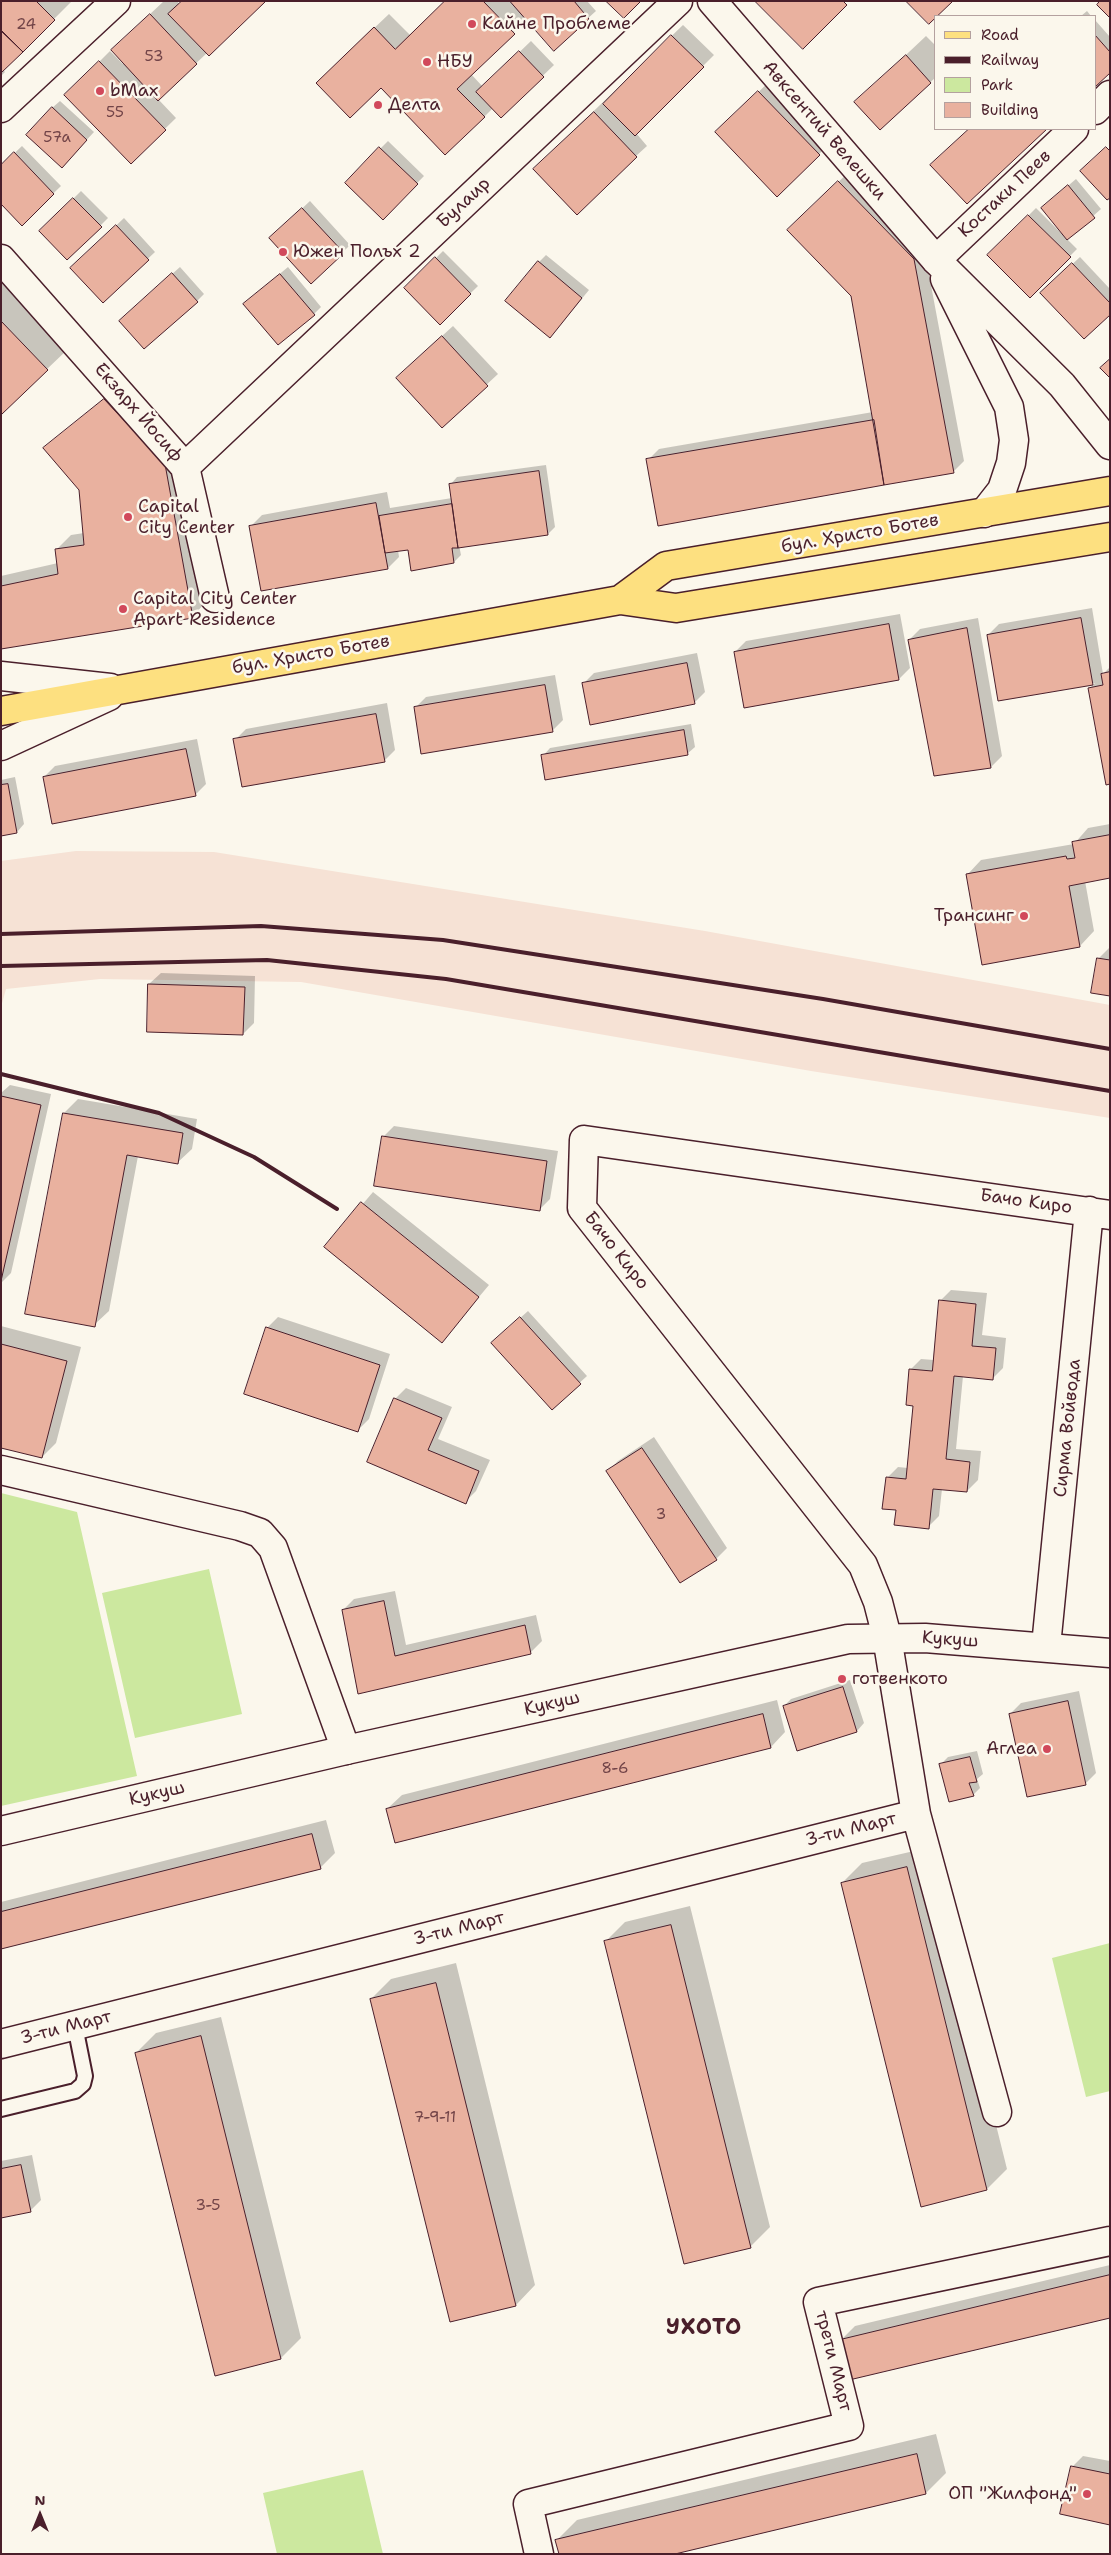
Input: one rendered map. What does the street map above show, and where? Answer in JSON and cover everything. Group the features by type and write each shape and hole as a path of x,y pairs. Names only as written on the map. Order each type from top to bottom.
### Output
{"main road":[{"name":"бул. Христо Ботев","path":"620,600 666,566 1110,491"},
{"name":"бул. Христо Ботев","path":"1,712 620,600 676,608 1110,537"}],"street":[{"path":"1,108 116,1"},
{"name":"Булаир","path":"185,467 678,1"},
{"name":"Авксентий Велешки","path":"712,1 936,260 1062,385 1110,445"},
{"path":"1096,109 1110,95"},
{"name":"Костаки Пеев","path":"936,260 1073,130"},
{"name":"Екзарх Йосиф","path":"1,259 185,467 214,598"},
{"name":"Авксентий Велешки","path":"936,260 1009,407 1014,440 1012,463 1002,490 984,513"},
{"path":"1,676 122,689"},
{"path":"1,746 122,689"},
{"name":"Бачо Киро","path":"887,1637 878,1602 863,1564 582,1208 584,1140 1099,1213"},
{"name":"Сирма Войвода","path":"1046,1646 1099,1213"},
{"path":"1,1470 240,1526 260,1533 274,1548 346,1750"},
{"name":"Кукуш","path":"1,1831 346,1750 848,1639 887,1637 1046,1646 1110,1653"},
{"name":"3-ти Март","path":"887,1637 916,1814 997,2112"},
{"name":"3-ти Март","path":"1,2044 916,1814"},
{"name":"трети Март","path":"539,2554 528,2504 849,2426 818,2302 1110,2241"}],"lane":[{"path":"1,2110 75,2091 83,2084 84,2076 75,2026"}],"shaded area":[{"path":"76,851 214,852 705,931 1110,1005 1110,1118 811,1071 301,982 100,979 6,989 1,1007 1,861"}],"green space":[{"path":"1,1493 77,1512 137,1776 1,1806"},
{"path":"209,1569 242,1714 135,1738 102,1593"},
{"path":"1110,1943 1110,2091 1086,2097 1052,1958"},
{"path":"363,2470 383,2554 277,2554 263,2493"}],"building":[{"path":"1,1 36,1 55,20 23,52 1,30"},
{"path":"182,1 266,1 209,56 168,14"},
{"path":"445,1 483,1 515,34 457,89 485,117 445,155 381,88 350,118 316,83 374,27 395,49"},
{"path":"510,1 574,1 589,19 554,51"},
{"path":"606,1 641,1 624,18"},
{"path":"755,1 843,1 847,5 803,49"},
{"path":"906,1 953,1 938,15 934,15 934,19 929,24"},
{"path":"1100,1 1110,1 1110,18 1097,5"},
{"path":"150,14 197,64 158,101 111,50"},
{"path":"1,31 23,52 1,73"},
{"path":"671,35 704,67 635,136 603,104"},
{"path":"1096,36 1110,52 1110,73 1096,86"},
{"path":"519,51 544,77 501,118 476,92"},
{"path":"906,55 931,83 880,130 854,102"},
{"path":"99,61 166,130 131,164 64,95"},
{"path":"758,91 820,155 777,197 715,132"},
{"path":"52,107 87,140 62,168 26,135"},
{"path":"594,112 637,157 577,215 533,169"},
{"path":"968,130 1046,130 967,204 930,165"},
{"path":"379,147 418,184 383,220 345,183"},
{"path":"1106,147 1110,151 1110,198 1107,200 1080,171"},
{"path":"14,152 54,194 22,226 1,204 1,165"},
{"path":"838,181 914,259 954,473 884,485 851,296 787,230"},
{"path":"1068,185 1095,218 1067,240 1041,208"},
{"path":"73,198 102,227 67,260 39,231"},
{"path":"302,208 344,253 311,284 269,238"},
{"path":"1028,215 1071,257 1030,298 987,255"},
{"path":"116,225 149,260 103,303 70,268"},
{"path":"435,257 471,294 440,325 404,288"},
{"path":"538,261 582,298 550,338 505,301"},
{"path":"1072,263 1110,303 1110,315 1084,339 1040,293"},
{"path":"172,273 198,302 144,349 119,321"},
{"path":"280,274 315,315 278,345 243,304"},
{"path":"1,321 48,370 1,415"},
{"path":"442,336 488,386 442,428 396,378"},
{"path":"1110,359 1110,378 1100,368"},
{"name":"Capital City Center","path":"104,399 165,464 193,618 1,649 1,586 58,574 55,549 84,545 79,490 43,448"},
{"path":"874,420 884,485 658,526 646,459"},
{"path":"539,471 548,535 458,548 449,484"},
{"path":"376,503 388,569 261,591 249,526"},
{"path":"452,504 458,548 452,548 454,563 411,571 408,550 385,553 379,516"},
{"path":"1081,618 1093,685 998,701 987,635"},
{"path":"889,624 899,680 744,708 734,652"},
{"path":"967,628 991,768 934,776 908,640"},
{"path":"687,663 695,704 590,725 582,683"},
{"path":"1110,672 1110,784 1106,785 1088,688 1103,685 1101,674"},
{"path":"545,685 553,732 421,754 414,707"},
{"path":"376,714 385,762 242,787 233,739"},
{"path":"684,730 688,755 545,780 541,755"},
{"path":"186,749 196,796 52,824 43,777"},
{"path":"8,784 17,833 1,836 1,785"},
{"name":"Трансинг","path":"1110,835 1110,878 1069,886 1080,947 982,965 966,874 1066,856 1067,859 1075,858 1072,842"},
{"path":"1097,958 1110,960 1110,996 1091,993"},
{"path":"148,984 245,987 243,1035 147,1032"},
{"path":"1,1096 41,1105 1,1281"},
{"path":"63,1113 183,1133 178,1164 127,1155 95,1327 25,1314"},
{"path":"382,1136 547,1161 540,1211 374,1186"},
{"path":"361,1202 479,1297 442,1343 324,1247"},
{"path":"939,1300 976,1304 972,1346 996,1348 993,1380 954,1376 946,1459 970,1462 967,1492 933,1489 929,1529 894,1525 896,1510 882,1509 886,1477 906,1479 913,1406 906,1405 909,1369 932,1371"},
{"path":"520,1317 581,1384 552,1410 491,1343"},
{"path":"266,1327 380,1365 358,1432 244,1394"},
{"path":"1,1344 67,1361 42,1458 1,1448"},
{"path":"394,1398 442,1418 428,1450 479,1471 466,1504 367,1462"},
{"path":"642,1448 717,1560 680,1583 606,1471"},
{"path":"384,1601 395,1656 525,1625 531,1654 358,1694 342,1610"},
{"path":"843,1687 857,1732 797,1751 783,1706"},
{"name":"Аглеа","path":"1068,1701 1086,1785 1027,1797 1009,1714"},
{"path":"763,1714 771,1748 395,1843 386,1809"},
{"path":"970,1757 977,1782 969,1783 974,1796 949,1802 939,1764"},
{"path":"312,1834 321,1869 1,1949 1,1912"},
{"path":"907,1867 987,2190 921,2207 841,1883"},
{"path":"671,1925 751,2248 684,2264 604,1941"},
{"path":"436,1983 516,2306 450,2322 370,1999"},
{"path":"201,2036 281,2359 215,2376 135,2053"},
{"path":"21,2165 31,2212 1,2218 1,2169"},
{"path":"1110,2275 1110,2318 849,2380 840,2340"},
{"path":"917,2454 926,2494 675,2554 559,2554 555,2540"},
{"name":"ОП \"Жилфонд\"","path":"1071,2466 1110,2474 1110,2525 1060,2514"}],"railway":[{"path":"1,934 261,926 443,940 823,999 1110,1049"},
{"path":"1,966 267,960 446,979 1110,1091"},
{"path":"1,1074 159,1113 254,1157 337,1209"}],"place":[{"name":"Кайне Проблеме","path":"472,24"},
{"name":"НБУ","path":"427,62"},
{"name":"bMax","path":"100,91"},
{"name":"Делта","path":"378,105"},
{"name":"Южен Полъх 2","path":"283,252"},
{"name":"Capital City Center","path":"128,517"},
{"name":"Capital City Center Apart Residence","path":"123,609"},
{"name":"Трансинг","path":"1024,916"},
{"name":"готвенкото","path":"842,1679"},
{"name":"Аглеа","path":"1047,1749"},
{"name":"ОП \"Жилфонд\"","path":"1087,2494"}],"district":[{"name":"УХОТО","path":"704,2328"}]}
